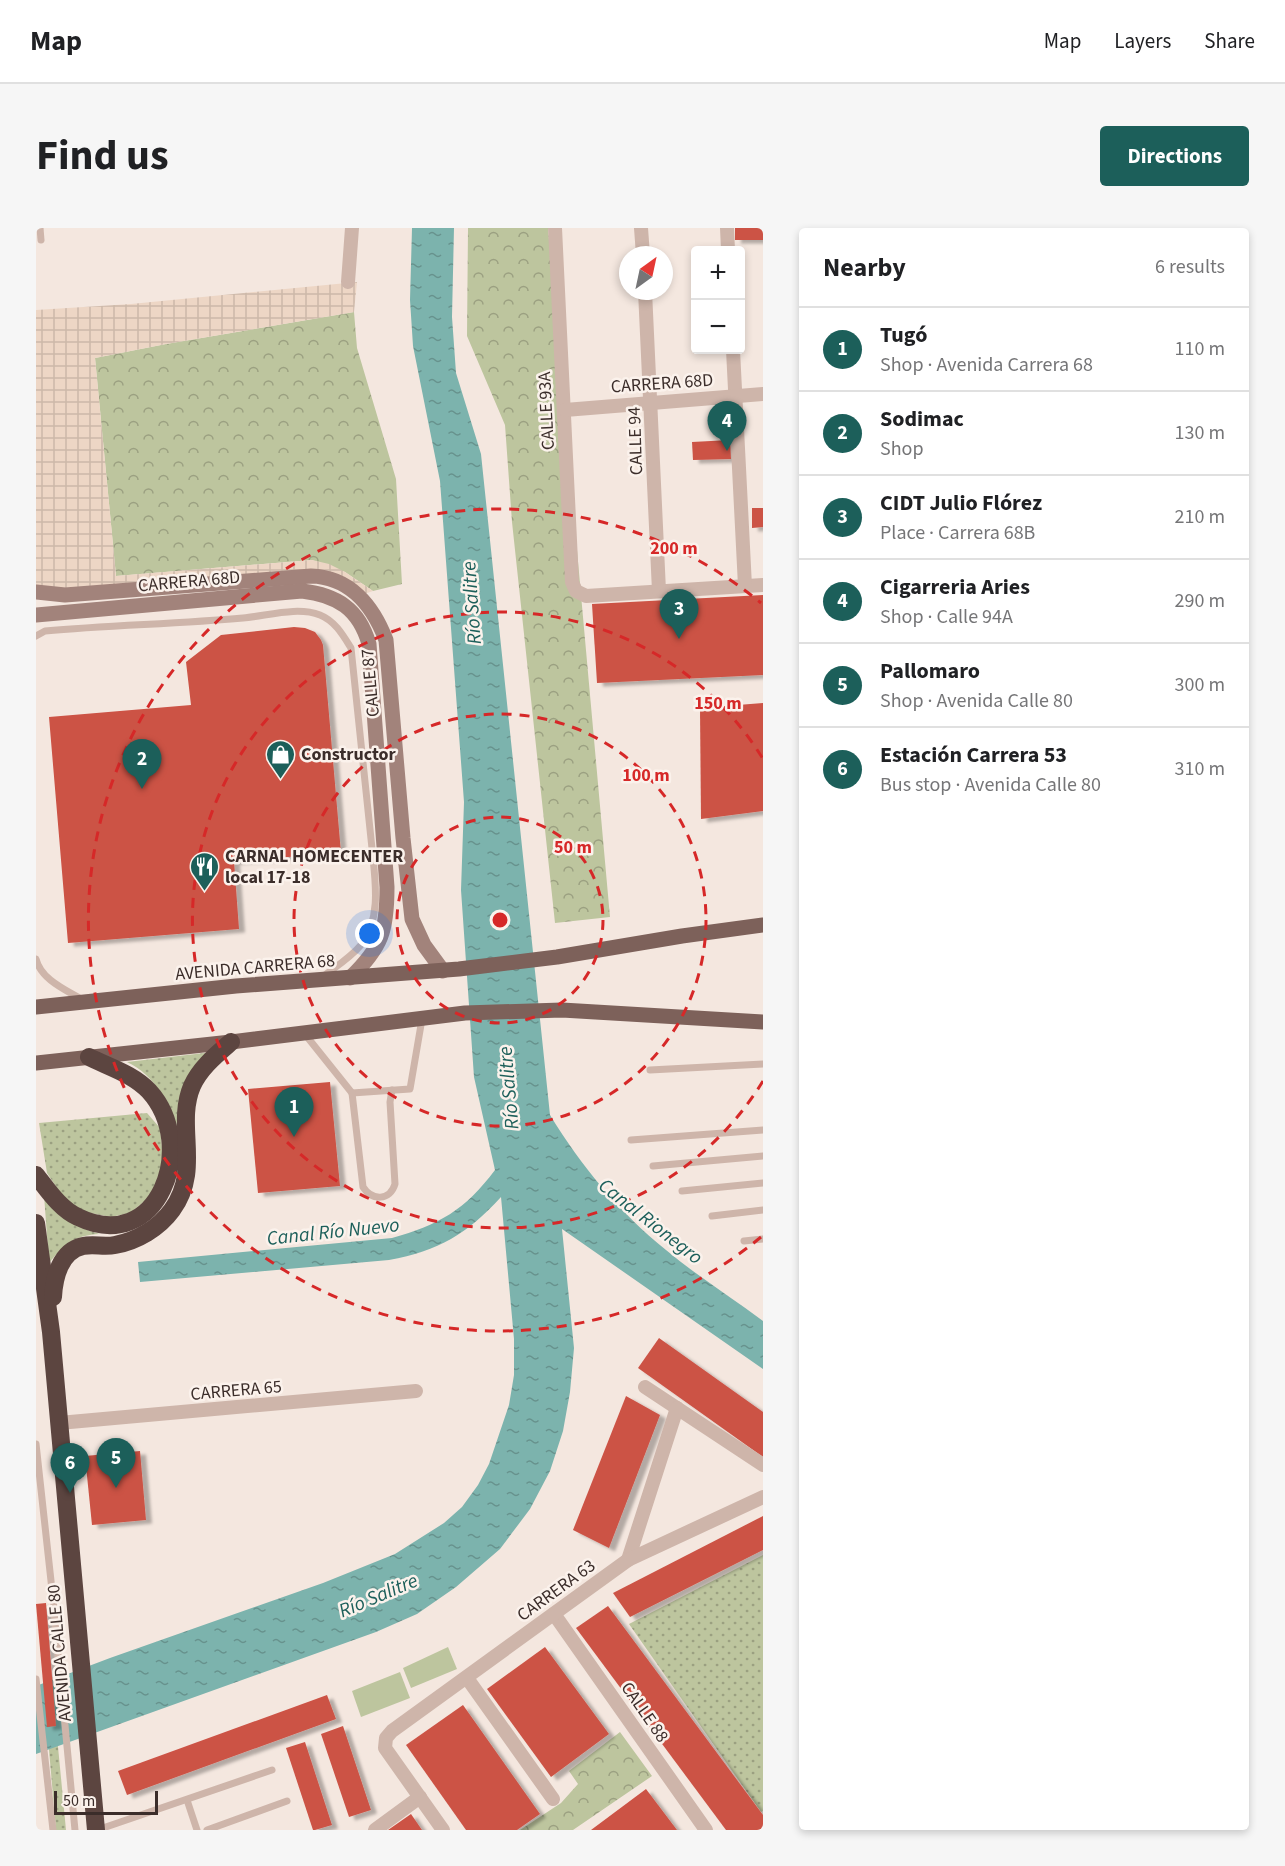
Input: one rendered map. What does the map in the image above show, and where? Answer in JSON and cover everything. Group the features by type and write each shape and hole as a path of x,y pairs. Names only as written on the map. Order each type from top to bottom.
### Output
{"highway":[{"path":"51,1332 56,1273 66,1257 82,1246 114,1245 142,1236 161,1223 173,1209 183,1188 188,1167 187,1117 191,1089 207,1064 231,1042"},
{"path":"36,1175 65,1209 97,1225 118,1225 135,1219 153,1205 161,1193 171,1164 171,1142 160,1106 136,1079 89,1058"},
{"name":"AVENIDA CALLE 80","path":"36,1223 51,1332 97,1830"}],"main road":[{"name":"AVENIDA CARRERA 68","path":"36,1007 236,986 459,969 557,957 763,925"},
{"path":"36,1063 465,1013 562,1010 763,1022"}],"street":[{"path":"348,282 352,228"},
{"name":"CALLE 93A","path":"555,228 572,582 576,591 586,596 659,591"},
{"path":"641,228 642,246"},
{"path":"727,228 728,246"},
{"name":"CALLE 94","path":"645,300 659,591"},
{"path":"733,354 745,586"},
{"name":"CARRERA 68D","path":"565,410 763,394"},
{"name":"CARRERA 68D","path":"36,592 65,595 311,576 322,576 337,581"},
{"name":"CALLE 87","path":"337,581 365,601 377,619 386,640 412,919 424,945 443,970"},
{"path":"659,591 763,585"},
{"name":"CARRERA 68D","path":"36,615 290,591 324,594 343,604"},
{"name":"CALLE 87","path":"343,604 358,618 366,631 369,644 387,887 387,913 378,944 350,978"},
{"path":"645,1387 763,1465"},
{"name":"CARRERA 65","path":"59,1424 416,1391"},
{"path":"628,1560 677,1408"},
{"name":"CARRERA 63","path":"420,1797 385,1748 386,1738 392,1731 628,1560 763,1497"},
{"name":"CALLE 88","path":"554,1614 706,1830"},
{"path":"467,1678 553,1799"},
{"path":"375,1830 420,1797 443,1830"}],"lane":[{"path":"40,228 41,240"},
{"path":"36,636 45,631 242,618 298,611 320,615 340,630 351,648 373,858 375,912 371,928 363,944 350,957 318,980"},
{"path":"36,959 42,972 51,981 88,1003"},
{"path":"352,1092 410,1089 422,1019"},
{"path":"304,1033 352,1092 363,1187 369,1195 378,1198 390,1193 395,1184 390,1102 392,1090"},
{"path":"650,1070 763,1064"},
{"path":"631,1140 763,1130"},
{"path":"653,1166 763,1156"},
{"path":"682,1191 763,1182"},
{"path":"712,1216 763,1210"},
{"path":"744,1241 763,1239"},
{"path":"36,1444 75,1830"},
{"path":"36,1679 52,1830"},
{"path":"97,1830 272,1770"},
{"path":"188,1800 197,1830"},
{"path":"207,1830 287,1801"}],"green space":[{"path":"468,228 548,228 610,917 555,923 512,522 505,425 467,336"},
{"path":"354,312 357,348 396,479 402,584 373,591 345,572 312,560 116,576 95,358"},
{"path":"213,1052 178,1108 176,1132 165,1100 153,1082 127,1062"},
{"path":"147,1113 160,1128 163,1157 160,1179 147,1199 130,1213 111,1217 85,1212 65,1200 47,1173 39,1123"},
{"path":"44,1195 68,1219 100,1234 84,1236 71,1242 49,1263"},
{"path":"763,1555 763,1811 761,1812 629,1624"},
{"path":"448,1647 457,1669 411,1688 403,1668"},
{"path":"400,1672 410,1698 361,1717 352,1691"},
{"path":"56,1726 66,1830 56,1830 47,1727"},
{"path":"620,1732 652,1776 573,1830 520,1830 561,1803 578,1784 569,1771"}],"shaded area":[{"path":"357,282 354,312 95,358 116,576 312,560 329,564 345,572 373,591 364,594 335,574 61,590 36,586 36,310 131,304"}],"water":[{"name":"Río Salitre","path":"412,228 454,228 452,317 456,373 481,454 550,1115 588,1171 633,1220 678,1260 763,1321 763,1369 562,1229 574,1348 570,1392 563,1431 550,1471 530,1509 500,1549 456,1587 417,1614 376,1632 36,1754 36,1686 323,1583 395,1554 444,1523 462,1507 478,1485 489,1464 509,1405 514,1375 514,1339 501,1197 476,1221 451,1239 423,1252 389,1260 140,1282 138,1262 392,1238 424,1228 450,1214 473,1196 495,1170 474,1077 461,890 464,802 440,481 413,346 410,300"}],"building":[{"path":"735,228 763,228 763,240 735,240"},
{"path":"730,440 731,459 693,460 692,442"},
{"path":"752,508 763,508 763,527 752,528"},
{"path":"763,595 763,675 597,683 592,604"},
{"path":"294,627 315,632 323,645 341,853 234,861 239,929 68,943 49,717 191,705 186,662 221,635"},
{"path":"763,703 763,811 701,819 700,708"},
{"path":"330,1082 340,1186 258,1193 248,1089"},
{"path":"659,1338 763,1412 763,1457 638,1368"},
{"path":"626,1396 660,1415 609,1548 573,1530"},
{"path":"140,1451 146,1520 92,1525 85,1456"},
{"path":"763,1516 763,1550 630,1617 613,1593"},
{"path":"46,1603 56,1726 47,1727 36,1604"},
{"path":"608,1606 763,1815 763,1830 726,1830 576,1628"},
{"path":"545,1647 609,1734 551,1777 487,1689"},
{"path":"327,1695 336,1719 127,1795 118,1771"},
{"path":"463,1705 540,1814 517,1830 466,1830 406,1745"},
{"path":"343,1726 371,1810 349,1817 321,1734"},
{"path":"305,1742 332,1825 315,1830 313,1830 286,1748"},
{"path":"646,1789 677,1830 591,1830"},
{"path":"411,1814 422,1830 388,1830"}],"place":[{"name":"Cigarreria Aries","path":"727,451"},
{"name":"CIDT Julio Flórez","path":"679,639"},
{"name":"Constructor","path":"280,780"},
{"name":"Sodimac","path":"142,789"},
{"name":"CARNAL HOMECENTER local 17-18","path":"204,892"},
{"name":"Tugó","path":"294,1137"},
{"name":"Pallomaro","path":"116,1488"},
{"name":"Estación Carrera 53","path":"70,1493"}],"water label":[{"name":"Canal Rionegro","path":"651,1221"},
{"name":"Canal Río Nuevo","path":"333,1231"}]}
